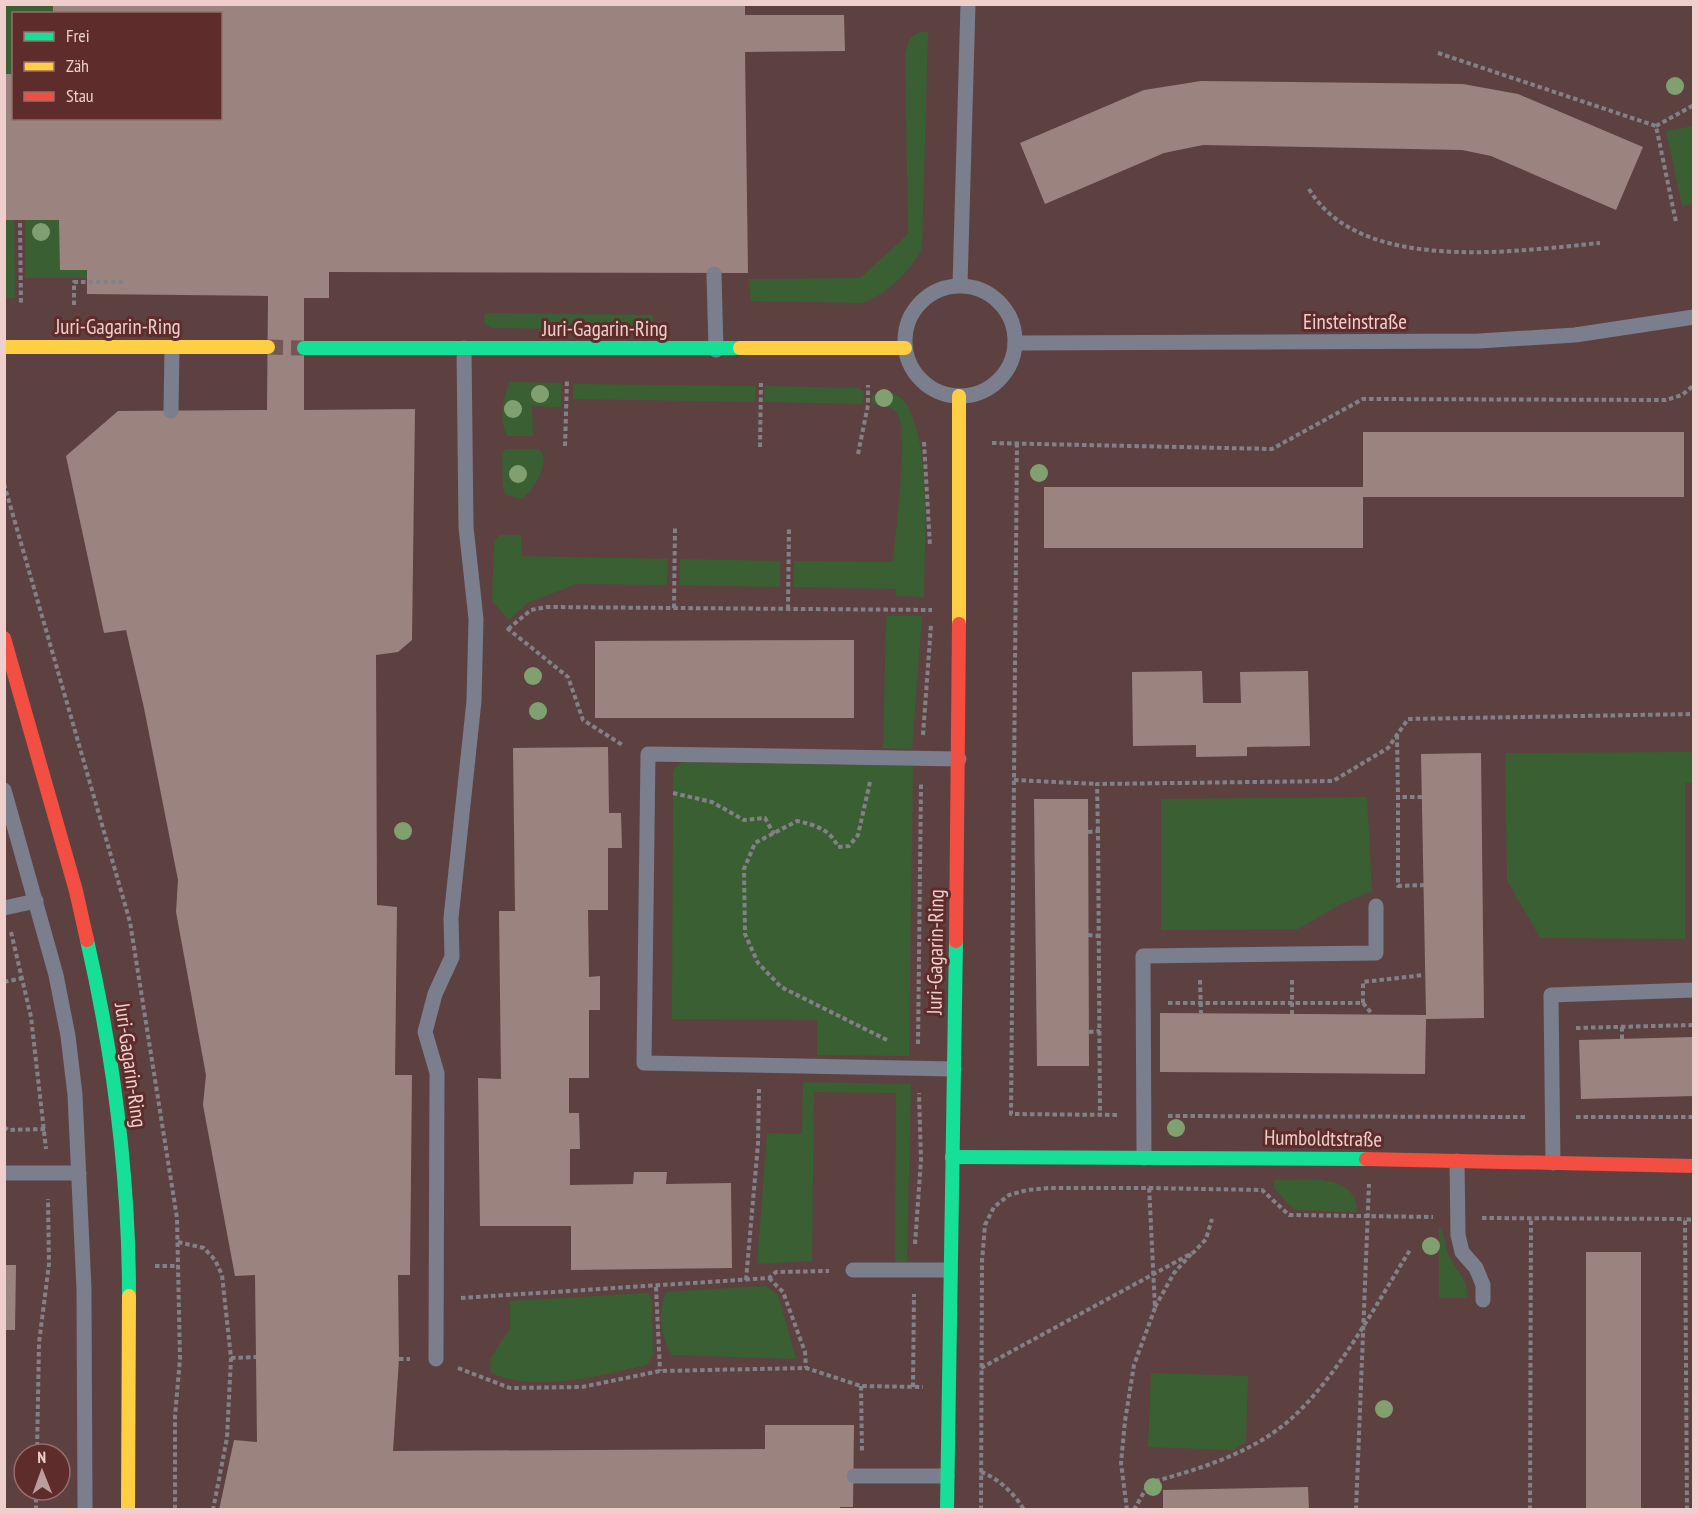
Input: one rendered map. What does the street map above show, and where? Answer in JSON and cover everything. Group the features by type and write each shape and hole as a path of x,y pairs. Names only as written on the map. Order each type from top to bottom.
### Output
{"street":[{"path":"960,285 968,4"},
{"path":"714,274 716,350"},
{"path":"960,285 982,290 997,300 1010,317 1015,343 1011,362 996,382 976,393 958,396 943,393 922,381 910,364 905,348 906,327 922,300 943,288 960,285"},
{"name":"Einsteinstraße","path":"1015,343 1479,341 1575,335 1694,317"},
{"name":"Juri-Gagarin-Ring","path":"4,346 268,347"},
{"path":"171,411 172,347"},
{"name":"Juri-Gagarin-Ring","path":"304,348 716,350 905,348"},
{"path":"436,1359 437,1072 425,1032 435,994 452,957 451,918 474,701 476,619 466,527 464,348"},
{"name":"Juri-Gagarin-Ring","path":"947,1509 947,1388 959,759 958,396"},
{"name":"Juri-Gagarin-Ring","path":"4,638 76,891 107,1028 125,1172 129,1233 128,1509"},
{"path":"954,1070 918,1062 760,1065 644,1063 648,754 959,759"},
{"path":"4,790 36,901 68,1036 79,1173 84,1289 85,1509"},
{"path":"4,908 36,901"},
{"path":"1144,1158 1143,956 1376,953 1376,906"},
{"path":"1553,1163 1551,995 1694,990"},
{"name":"Humboldtstraße","path":"952,1157 1368,1159 1694,1166"},
{"path":"1457,1161 1458,1218 1462,1252 1476,1268 1483,1285 1483,1300"},
{"path":"4,1173 79,1173"},
{"path":"852,1270 914,1268 950,1270"},
{"path":"854,1476 947,1476"}],"path":[{"path":"1438,53 1656,126 1694,105"},
{"path":"1656,126 1676,222"},
{"path":"1309,189 1318,204 1344,225 1382,242 1430,249 1503,252 1600,243"},
{"path":"20,223 21,305"},
{"path":"74,305 74,282 124,282"},
{"path":"565,446 567,380"},
{"path":"760,447 761,383"},
{"path":"858,454 868,405 868,385"},
{"path":"992,443 1272,449 1363,399 1666,400 1682,395 1694,385"},
{"path":"924,442 930,552"},
{"path":"1017,443 1011,1114 1100,1115 1097,784"},
{"path":"674,608 675,527"},
{"path":"788,609 789,528"},
{"path":"913,1387 914,1268 921,1160 918,1062 921,759 932,598"},
{"path":"508,629 531,610 547,607 932,610"},
{"path":"476,619 508,629 568,677 583,720 622,745 648,754"},
{"path":"1014,780 1097,784 1333,781 1388,748 1408,719 1694,714"},
{"path":"1397,735 1398,886 1424,885"},
{"path":"876,758 858,835 849,846 838,847 834,838 818,826 796,821 755,843 744,869 745,934 758,963 781,987 918,1062"},
{"path":"648,787 712,802 744,820 765,818 774,834"},
{"path":"1398,797 1422,797"},
{"path":"1088,832 1098,831"},
{"path":"1089,935 1098,936"},
{"path":"1200,955 1201,1013"},
{"path":"1292,955 1292,1014"},
{"path":"1372,1014 1364,1003 1363,982 1424,975"},
{"path":"4,982 23,978"},
{"path":"1166,1003 1292,1005 1364,1003"},
{"path":"1567,1028 1694,1025"},
{"path":"1622,1027 1622,1039"},
{"path":"1089,1032 1100,1031"},
{"path":"746,1280 758,1144 760,1065"},
{"path":"1167,1116 1694,1118"},
{"path":"4,1127 8,1130 46,1129"},
{"path":"1144,1158 1150,1188 1156,1272 1155,1308"},
{"path":"1356,1509 1369,1217 1368,1159"},
{"path":"981,1509 982,1261 985,1225 994,1208 1009,1195 1049,1188 1262,1190 1289,1215 1694,1220"},
{"path":"1530,1509 1531,1218"},
{"path":"1126,1509 1121,1463 1134,1365 1155,1308 1174,1273 1206,1239 1212,1219"},
{"path":"1685,1219 1687,1509"},
{"path":"178,1242 204,1248 215,1260 222,1275 231,1358 227,1438 213,1509"},
{"path":"1134,1509 1149,1483 1210,1466 1247,1447 1290,1419 1322,1384 1365,1323 1410,1250"},
{"path":"981,1368 1194,1252"},
{"path":"436,1299 656,1287 769,1278 776,1272 852,1270"},
{"path":"769,1278 783,1292 806,1352 806,1368"},
{"path":"656,1287 660,1371"},
{"path":"231,1358 256,1357"},
{"path":"399,1359 436,1359 510,1388 582,1387 660,1371 806,1368 861,1386 981,1388"},
{"path":"981,1472 993,1476 1019,1500 1024,1509"}],"green space":[{"path":"5,5 53,5 53,12 12,12 12,74 6,74 5,220"},
{"path":"919,32 928,32 922,248 917,257 905,273 889,288 862,303 751,301 749,279 860,278 908,234 905,53 910,38"},
{"path":"1693,126 1693,204 1682,206 1666,131"},
{"path":"5,220 14,220 15,298 5,298"},
{"path":"25,220 59,220 87,270 87,278 25,278"},
{"path":"485,313 653,315 653,330 492,328 484,323"},
{"path":"510,382 561,383 561,407 532,406 533,436 508,436 505,431 502,417 505,395"},
{"path":"573,384 756,386 755,402 573,399"},
{"path":"765,386 859,388 864,392 863,404 764,402"},
{"path":"882,390 903,400 913,417 919,439 925,494 924,597 896,596 896,589 794,587 794,561 893,562 902,439 897,413 889,407 871,403 872,396"},
{"path":"506,449 539,449 543,454 543,466 538,479 526,496 521,499 506,495 503,489 502,453"},
{"path":"499,535 521,535 522,556 668,559 667,585 576,584 528,603 509,620 492,601 494,543"},
{"path":"680,559 780,561 780,587 679,585"},
{"path":"886,616 922,616 912,749 883,748"},
{"path":"1693,752 1693,783 1685,783 1685,939 1540,938 1507,880 1505,753"},
{"path":"682,762 913,766 909,1056 817,1055 817,1020 672,1019 673,770"},
{"path":"1367,797 1372,891 1341,904 1298,929 1161,930 1161,799"},
{"path":"803,1082 911,1084 907,1262 895,1262 896,1093 814,1092 812,1261 757,1264 767,1133 802,1134"},
{"path":"1313,1179 1338,1184 1348,1190 1355,1199 1357,1212 1294,1210 1274,1188 1274,1180"},
{"path":"1439,1226 1448,1254 1465,1285 1467,1298 1439,1298"},
{"path":"766,1286 778,1295 796,1359 672,1355 665,1341 661,1316 666,1292"},
{"path":"648,1293 652,1300 653,1355 647,1365 569,1381 529,1382 491,1373 490,1359 510,1328 510,1301"},
{"path":"1151,1373 1248,1376 1246,1442 1233,1450 1148,1447"}],"building":[{"path":"53,4 745,4 745,15 844,15 845,51 745,52 748,273 329,272 329,298 304,298 304,410 415,409 412,640 398,652 376,655 377,905 397,907 395,1075 412,1075 410,1275 398,1275 399,1359 393,1451 765,1449 765,1425 854,1425 853,1507 840,1507 840,1510 219,1510 234,1440 257,1442 255,1275 235,1276 203,1105 206,1075 176,912 178,880 144,708 126,630 104,633 66,456 118,411 267,410 268,296 87,294 87,270 60,270 59,220 5,220 6,74 12,74 12,120 222,120 222,12 53,12"},
{"path":"1201,81 1463,84 1518,94 1643,147 1616,210 1491,156 1462,150 1203,145 1164,153 1045,204 1020,143 1144,90"},
{"path":"1363,432 1684,432 1684,497 1363,497 1363,548 1044,548 1044,487 1363,487"},
{"path":"854,640 854,718 595,718 595,641"},
{"path":"1202,671 1203,703 1241,703 1240,672 1308,671 1310,746 1247,747 1247,756 1196,757 1196,745 1133,746 1132,672"},
{"path":"608,747 609,813 621,813 622,848 608,848 608,910 588,910 589,977 600,976 600,1010 589,1010 589,1078 569,1078 569,1113 579,1113 580,1149 570,1149 570,1185 633,1184 634,1172 667,1172 666,1184 731,1183 732,1268 571,1270 571,1226 480,1226 478,1078 501,1079 499,911 515,911 513,748"},
{"path":"1481,753 1484,1018 1426,1019 1425,1074 1160,1072 1160,1013 1426,1015 1421,754"},
{"path":"1034,799 1088,799 1089,1066 1037,1066"},
{"path":"1694,1037 1694,1096 1581,1099 1579,1040"},
{"path":"1586,1252 1641,1252 1641,1510 1586,1510"},
{"path":"4,1265 16,1265 15,1330 4,1330"},
{"path":"1308,1487 1309,1510 1163,1510 1163,1490"}],"tunnel":[{"path":"268,347 304,348"}],"traffic: fast":[{"path":"304,348 740,348"},
{"path":"87,940 105,1028 118,1117 126,1206 129,1296"},
{"path":"947,1510 956,941"},
{"path":"952,1157 1366,1159"}],"traffic: slow":[{"path":"4,347 268,347"},
{"path":"740,348 905,348"},
{"path":"959,396 959,624"},
{"path":"128,1510 129,1296"}],"traffic: jam":[{"path":"956,941 959,624"},
{"path":"4,638 76,891 87,940"},
{"path":"1366,1159 1694,1166"}]}
